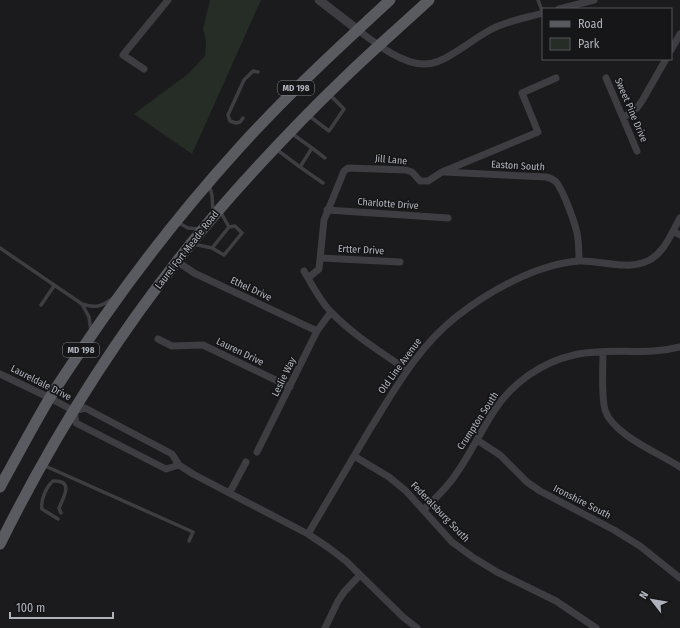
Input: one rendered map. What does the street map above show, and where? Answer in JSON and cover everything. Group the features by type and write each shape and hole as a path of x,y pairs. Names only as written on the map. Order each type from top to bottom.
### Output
{"main road":[{"name":"MD 198","path":"0,487 50,398 91,336 121,292 176,222 208,183 281,103 321,63 390,0"},
{"name":"Laurel Fort Meade Road","path":"0,544 42,465 111,353 148,301 203,230 307,114 429,0"}],"street":[{"path":"144,69 124,55 168,0"},
{"path":"319,0 379,46 404,60 417,64 426,64 439,61 453,54 491,29 542,13"},
{"path":"564,8 594,0"},
{"path":"672,48 680,34"},
{"path":"623,118 637,108 665,60"},
{"name":"Jill Lane","path":"308,278 319,269 323,227 327,210 344,171 348,168 406,170 412,172 420,181 428,181 442,172 538,132 522,93 556,78"},
{"name":"Sweet Pine Drive","path":"606,78 637,151"},
{"name":"Easton South","path":"442,172 551,178 560,189 573,220 579,246 579,261"},
{"name":"Charlotte Drive","path":"327,210 448,218"},
{"name":"Old Line Avenue","path":"308,534 407,370 421,352 456,317 499,289 523,277 544,269 579,261 627,264 645,262 660,252 680,218"},
{"path":"673,231 680,235"},
{"name":"Ertter Drive","path":"320,258 400,262"},
{"name":"Ethel Drive","path":"178,262 194,273 317,331"},
{"path":"304,271 330,312 365,341 407,370"},
{"name":"Leslie Way","path":"257,452 317,331 330,312"},
{"name":"Lauren Drive","path":"158,339 172,346 203,345 290,387"},
{"name":"Crumpton South","path":"424,509 452,480 494,411 506,396 534,371 552,362 575,355 603,352 650,351 680,347"},
{"path":"603,352 604,400 605,410 609,419 625,434 680,466"},
{"name":"Laureldale Drive","path":"0,374 74,411"},
{"path":"179,465 166,469 76,423 74,411 85,408 172,454 179,465 308,534 335,552 398,613 416,628"},
{"name":"Ironshire South","path":"477,440 500,455 528,482 540,491 590,516 640,546 680,578"},
{"name":"Federalsburg South","path":"354,456 389,477 406,490 452,542 474,558 497,572 556,601 596,628"},
{"path":"230,492 246,462"},
{"path":"325,628 338,601 344,592 360,575"}],"lane":[{"path":"538,0 542,10"},
{"path":"243,118 240,122 236,123 230,121 228,115 244,80 253,71 258,72"},
{"path":"307,114 329,131 344,109 328,93"},
{"path":"290,132 325,158"},
{"path":"275,148 323,183"},
{"path":"300,167 312,148"},
{"path":"208,183 216,214 229,228"},
{"path":"176,222 188,228 203,230"},
{"path":"192,244 212,248 224,255 242,232 234,226 229,228 212,248"},
{"path":"0,248 82,304 95,307 102,306 121,292"},
{"path":"41,306 54,286"},
{"path":"82,304 89,317 91,336"},
{"path":"42,465 193,532 189,541"},
{"path":"58,519 42,509 41,505 50,484 53,481 61,482 66,486 67,490 59,508 61,514"}],"green space":[{"path":"210,0 261,0 192,154 134,114 188,74 205,56 206,41 203,29"}]}
